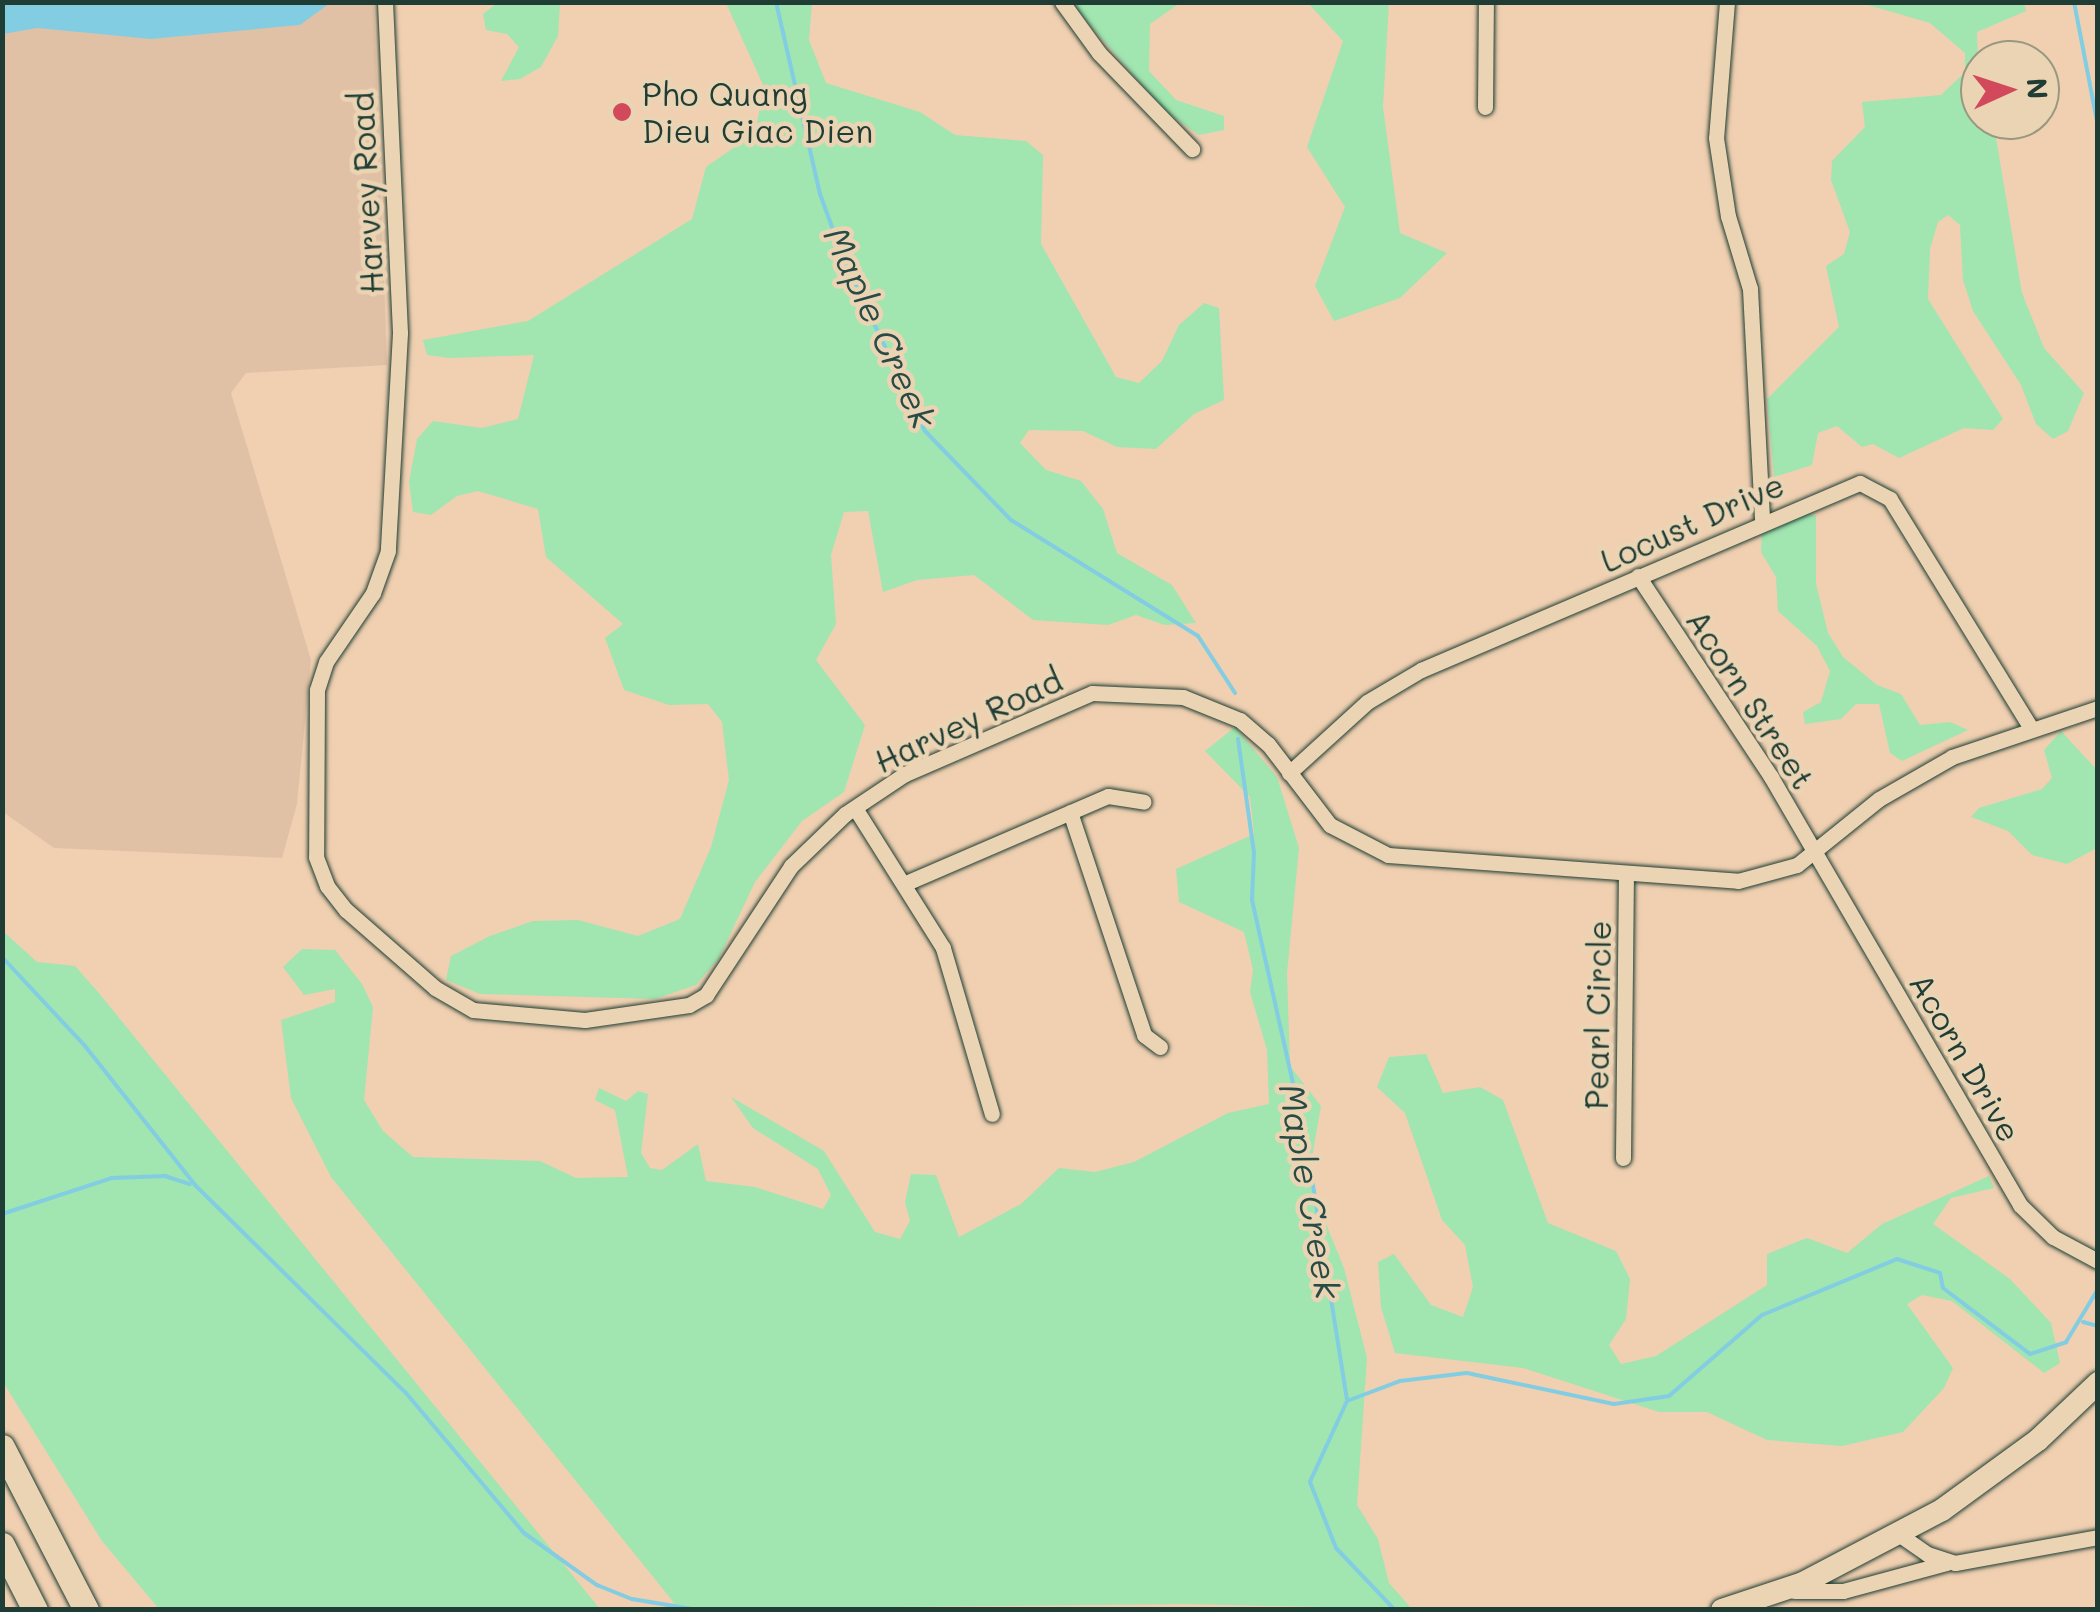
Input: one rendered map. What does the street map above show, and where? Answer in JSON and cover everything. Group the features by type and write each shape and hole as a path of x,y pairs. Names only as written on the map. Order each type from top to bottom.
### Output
{"main road":[{"path":"1722,1610 1782,1598 1900,1535 1991,1477 2098,1383"},
{"path":"2,1447 86,1610"},
{"path":"2,1544 35,1610"}],"street":[{"name":"Harvey Road","path":"385,2 400,293 398,414 382,573 326,662 317,690 316,857 327,886 391,952 473,1010 530,1020 655,1015 706,995 779,881 855,808 906,774 1092,693 1154,692 1205,704 1255,731 1330,824 1388,855 1758,879 1816,854 1915,776 2030,728 2098,708"},
{"path":"1062,2 1099,53 1192,149"},
{"path":"1484,107 1486,2"},
{"path":"1727,2 1716,138 1728,216 1750,289 1762,520"},
{"name":"Locust Drive","path":"1289,773 1402,680 1851,484 1884,492 2030,728"},
{"name":"Acorn Street","path":"1638,576 1816,854"},
{"path":"906,882 1108,796 1144,802"},
{"path":"855,808 906,882 943,948 992,1114"},
{"path":"1070,812 1144,1035 1160,1046"},
{"name":"Acorn Drive","path":"1816,854 2020,1205 2053,1237 2096,1260"},
{"name":"Pearl Circle","path":"1623,1158 1626,873"},
{"path":"1900,1535 1946,1563"},
{"path":"1782,1598 1843,1591 1946,1563 2098,1537"}],"shaded area":[{"path":"2,3 374,3 387,365 246,373 231,393 311,660 297,804 282,858 54,848 3,812"}],"green space":[{"path":"497,3 560,3 558,36 541,67 520,79 501,81 519,47 507,34 486,30 483,14"},
{"path":"726,3 812,3 809,40 826,83 920,112 955,135 1026,141 1043,155 1041,244 1116,377 1139,383 1162,361 1179,325 1204,303 1219,308 1224,400 1194,414 1156,449 1117,447 1083,431 1029,430 1020,443 1046,470 1081,481 1103,509 1117,553 1172,585 1196,623 1165,625 1136,615 1108,625 1033,620 974,575 917,580 883,592 868,511 844,512 831,555 836,624 816,660 865,725 844,792 802,821 755,882 719,958 696,985 655,999 480,994 446,980 451,956 490,936 533,921 578,920 638,936 680,919 711,847 729,780 722,722 708,704 669,705 624,690 605,638 623,624 546,557 538,509 478,491 457,496 431,515 413,512 409,482 417,439 433,421 482,428 518,419 534,355 427,355 423,340 528,321 692,219 706,167 755,133 764,87"},
{"path":"1071,3 1180,3 1150,24 1149,71 1176,100 1224,116 1224,130 1199,135 1164,111"},
{"path":"1308,3 1389,3 1383,107 1400,233 1447,253 1400,298 1334,321 1315,286 1345,207 1307,147 1343,41"},
{"path":"1861,3 2024,3 2026,11 1977,32 1977,40 1960,40 1960,49 1930,23"},
{"path":"1960,77 1960,140 1996,140 2022,293 2044,348 2084,393 2068,431 2053,439 2036,424 2021,385 1973,311 1963,280 1960,225 1948,215 1938,222 1930,249 1928,299 2003,419 1993,430 1964,428 1899,458 1873,444 1862,447 1837,426 1818,433 1812,465 1774,477 1767,399 1839,327 1826,266 1844,254 1850,232 1831,180 1832,161 1865,127 1862,102 1941,95"},
{"path":"1804,511 1816,516 1816,584 1828,633 1843,657 1877,685 1901,694 1920,725 1950,722 1968,730 1902,761 1890,753 1879,704 1856,704 1841,719 1805,724 1803,712 1821,702 1830,671 1817,646 1778,611 1776,577 1761,552 1762,529"},
{"path":"1235,727 1277,777 1299,848 1287,973 1290,1066 1321,1106 1308,1180 1344,1268 1367,1358 1357,1505 1378,1539 1389,1583 1412,1609 1185,1604 679,1609 331,1177 291,1098 281,1020 335,1002 335,989 304,995 283,967 302,949 335,950 362,984 373,1007 364,1100 383,1131 413,1157 540,1161 576,1178 628,1177 615,1110 595,1100 599,1088 626,1101 638,1091 648,1094 641,1153 650,1168 662,1170 698,1144 706,1181 755,1187 823,1209 831,1195 818,1169 753,1128 731,1097 824,1151 875,1232 900,1239 910,1221 905,1202 911,1174 936,1175 959,1237 1021,1204 1059,1168 1095,1172 1134,1162 1228,1113 1269,1104 1267,1050 1250,992 1253,970 1244,932 1179,902 1176,869 1254,834 1250,797 1205,751"},
{"path":"2061,731 2097,770 2097,848 2067,864 2032,855 2008,831 1971,817 1979,808 2042,789 2052,778 2044,750"},
{"path":"3,931 37,962 75,966 98,992 600,1609 159,1609 102,1541 3,1382"},
{"path":"1426,1054 1443,1093 1480,1087 1503,1100 1548,1223 1616,1251 1630,1279 1626,1319 1609,1345 1621,1364 1656,1356 1767,1285 1767,1254 1807,1238 1847,1253 1882,1224 1989,1176 1994,1188 1951,1198 1933,1224 2010,1279 2051,1323 2060,1363 2044,1373 1952,1301 1922,1295 1907,1304 1953,1368 1944,1388 1903,1432 1842,1446 1767,1440 1707,1412 1659,1412 1523,1368 1395,1353 1381,1307 1378,1262 1394,1254 1431,1305 1463,1317 1473,1287 1465,1245 1442,1220 1405,1113 1377,1087 1389,1057"}],"water":[{"path":"3,2 330,3 300,25 151,39 37,28 3,34"}],"waterway":[{"name":"Maple Creek","path":"776,2 820,194 844,260 925,431 1011,520 1198,636 1235,693"},
{"path":"2074,2 2098,127"},
{"name":"Maple Creek","path":"1238,739 1254,853 1252,900 1306,1141 1347,1401 1310,1482 1336,1548 1395,1610"},
{"path":"2,957 85,1046 195,1185 406,1393 524,1533 597,1585 632,1599 698,1610"},
{"path":"2,1214 112,1178 165,1176 190,1184"},
{"path":"1347,1401 1400,1381 1467,1373 1614,1404 1669,1396 1762,1315 1897,1259 1940,1273 1943,1288 2030,1354 2066,1342 2098,1289"},
{"path":"2083,1322 2098,1326"}],"place":[{"name":"Pho Quang Dieu Giac Dien","path":"622,112"}]}
